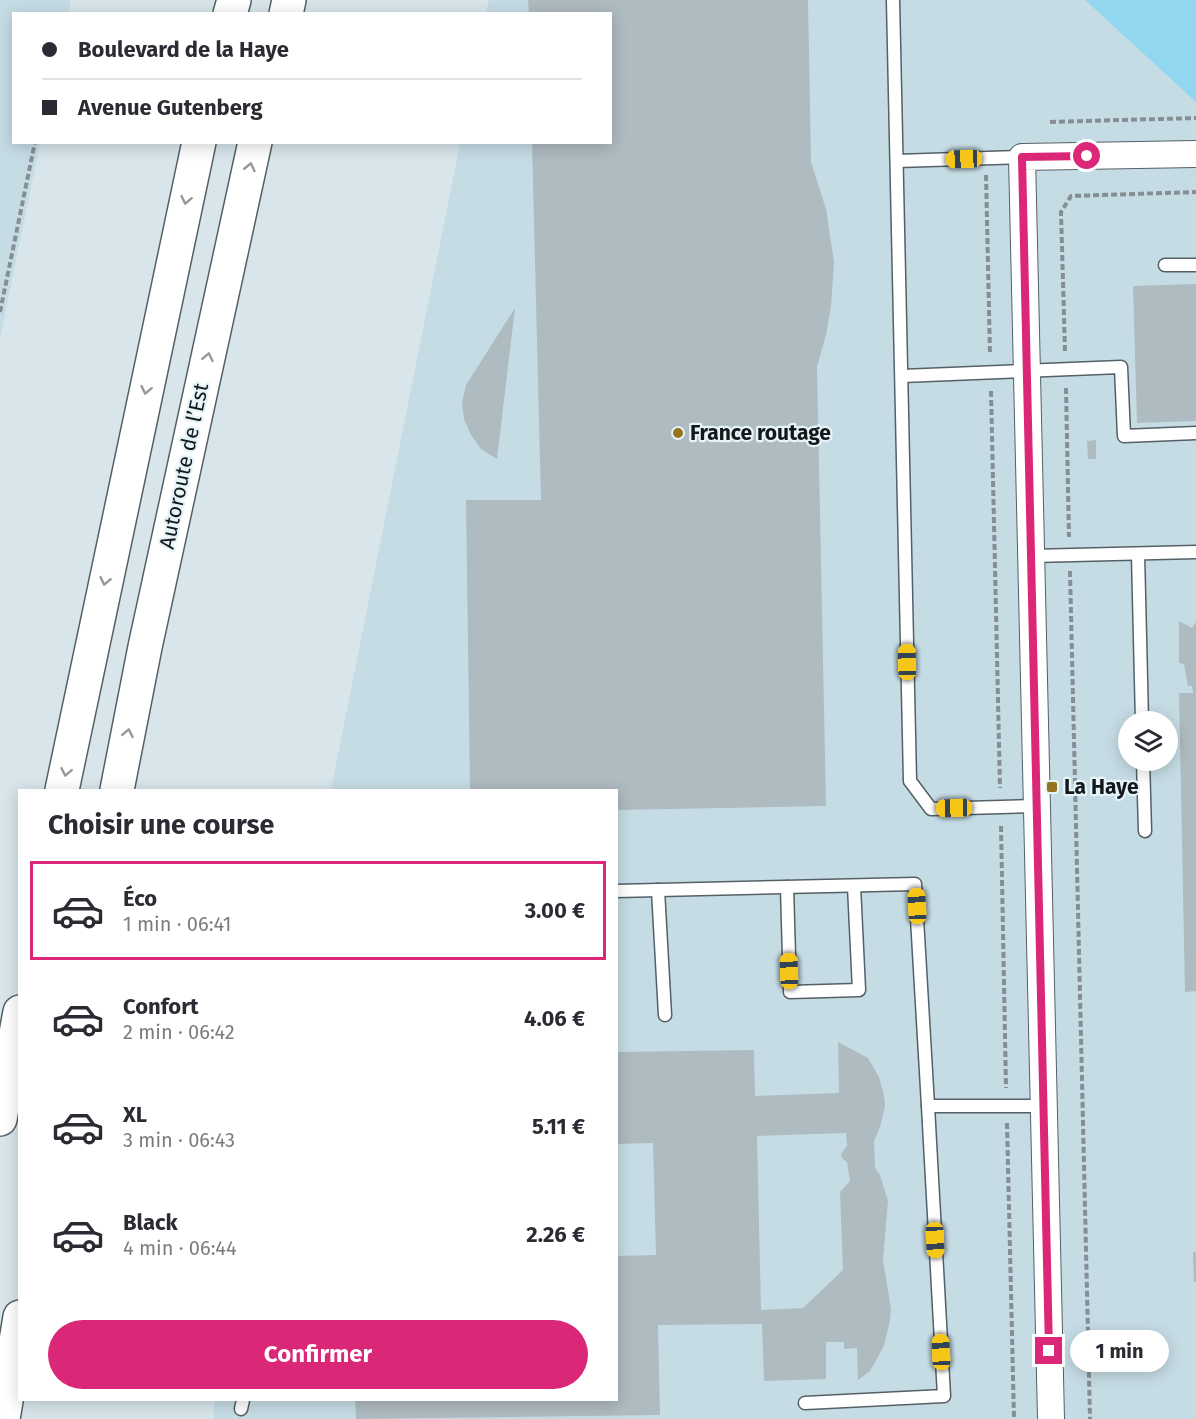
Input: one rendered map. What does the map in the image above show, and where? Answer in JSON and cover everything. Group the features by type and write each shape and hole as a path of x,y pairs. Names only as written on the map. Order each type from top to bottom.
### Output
{"highway":[{"path":"62,789 199,144"},
{"name":"Autoroute de l’Est","path":"117,789 147,635 255,144"},
{"path":"0,1119 18,1023"},
{"path":"3,1419 18,1329"}],"street":[{"path":"1051,1419 1022,157 1196,154"}],"lane":[{"path":"893,0 910,781 931,809 1036,806"},
{"path":"897,161 1022,157"},
{"path":"1165,265 1196,265"},
{"path":"902,376 1121,367 1124,436 1196,433"},
{"path":"1032,556 1196,552"},
{"path":"1138,554 1142,711"},
{"path":"1143,771 1145,831"},
{"path":"618,891 915,884 944,1396 806,1403"},
{"path":"787,887 790,992 859,990 854,886"},
{"path":"658,890 664,1015"},
{"path":"928,1107 1044,1106"}],"path":[{"path":"1050,122 1196,118"},
{"path":"0,312 35,144"},
{"path":"1090,1419 1061,212 1071,196 1196,192"}],"shaded area":[{"path":"0,0 71,0 68,12 12,12 12,144 40,144 0,339"},
{"path":"489,0 1085,0 1196,102 1196,1419 213,1419 215,1401 618,1401 618,789 331,789 460,144 612,144 612,12 486,12"},
{"path":"1085,0 1196,0 1196,102"}],"building":[{"name":"France routage","path":"528,0 808,0 811,162 826,209 834,262 831,306 817,367 826,806 618,810 618,789 470,789 466,500 541,500 532,144 612,144 612,12 529,12"},
{"path":"1196,284 1196,421 1137,423 1133,286"},
{"path":"515,308 497,459 481,449 471,435 464,419 462,403 466,385"},
{"path":"1096,440 1096,459 1088,459 1087,441"},
{"path":"1179,621 1192,628 1196,622 1196,991 1185,992 1179,693 1193,693 1192,686 1188,686 1184,664 1179,663"},
{"path":"838,1042 868,1058 879,1077 885,1106 874,1141 875,1168 880,1175 888,1201 883,1260 891,1309 884,1346 870,1371 858,1380 857,1348 844,1349 844,1342 826,1342 826,1379 764,1381 762,1324 658,1325 660,1415 356,1419 355,1401 618,1401 618,1256 656,1255 653,1143 618,1144 618,1052 754,1050 755,1096 839,1093","holes":["846,1133 847,1146 841,1154 847,1162 850,1181 840,1192 843,1270 803,1308 761,1310 757,1136"]},
{"path":"1193,1252 1196,1252 1196,1282 1194,1282"}],"place":[{"name":"France routage","path":"678,433"},
{"name":"La Haye","path":"1052,787"}],"route":[{"path":"1049,1351 1022,157 1087,156"}]}
